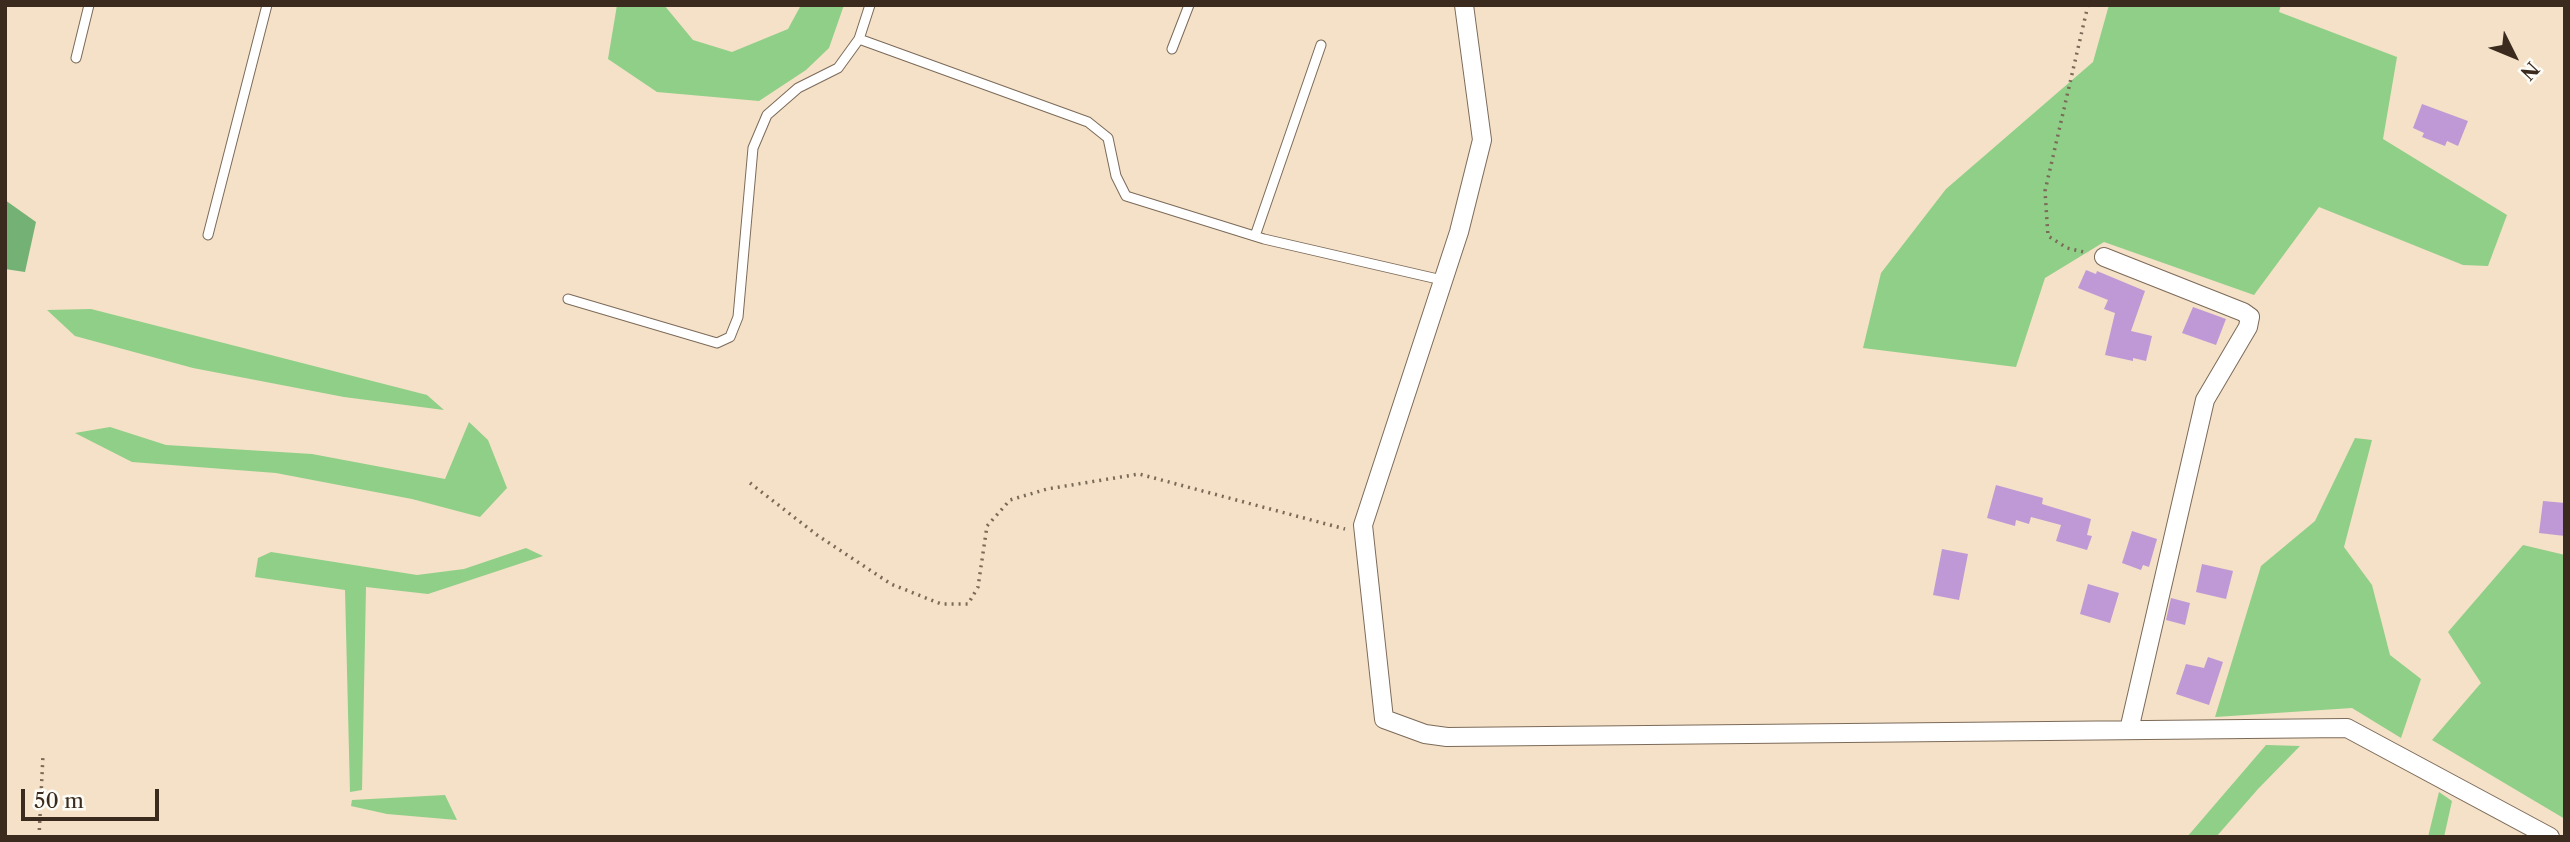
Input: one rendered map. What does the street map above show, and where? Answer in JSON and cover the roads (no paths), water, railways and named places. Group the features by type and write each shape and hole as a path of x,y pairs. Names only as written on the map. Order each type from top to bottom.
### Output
{"street":[{"path":"1464,5 1482,140 1459,232 1363,525 1384,719 1425,734 1461,737 2347,728 2550,837"},
{"path":"2104,257 2250,317 2248,327 2205,400 2129,730"}],"lane":[{"path":"76,58 89,5"},
{"path":"208,235 267,5"},
{"path":"568,299 716,343 730,337 738,317 753,148 767,115 798,88 838,68 859,38 870,5"},
{"path":"1172,48 1189,5"},
{"path":"859,38 1088,122 1108,138 1116,176 1126,196 1255,236 1442,280"},
{"path":"1255,236 1321,45"}]}
